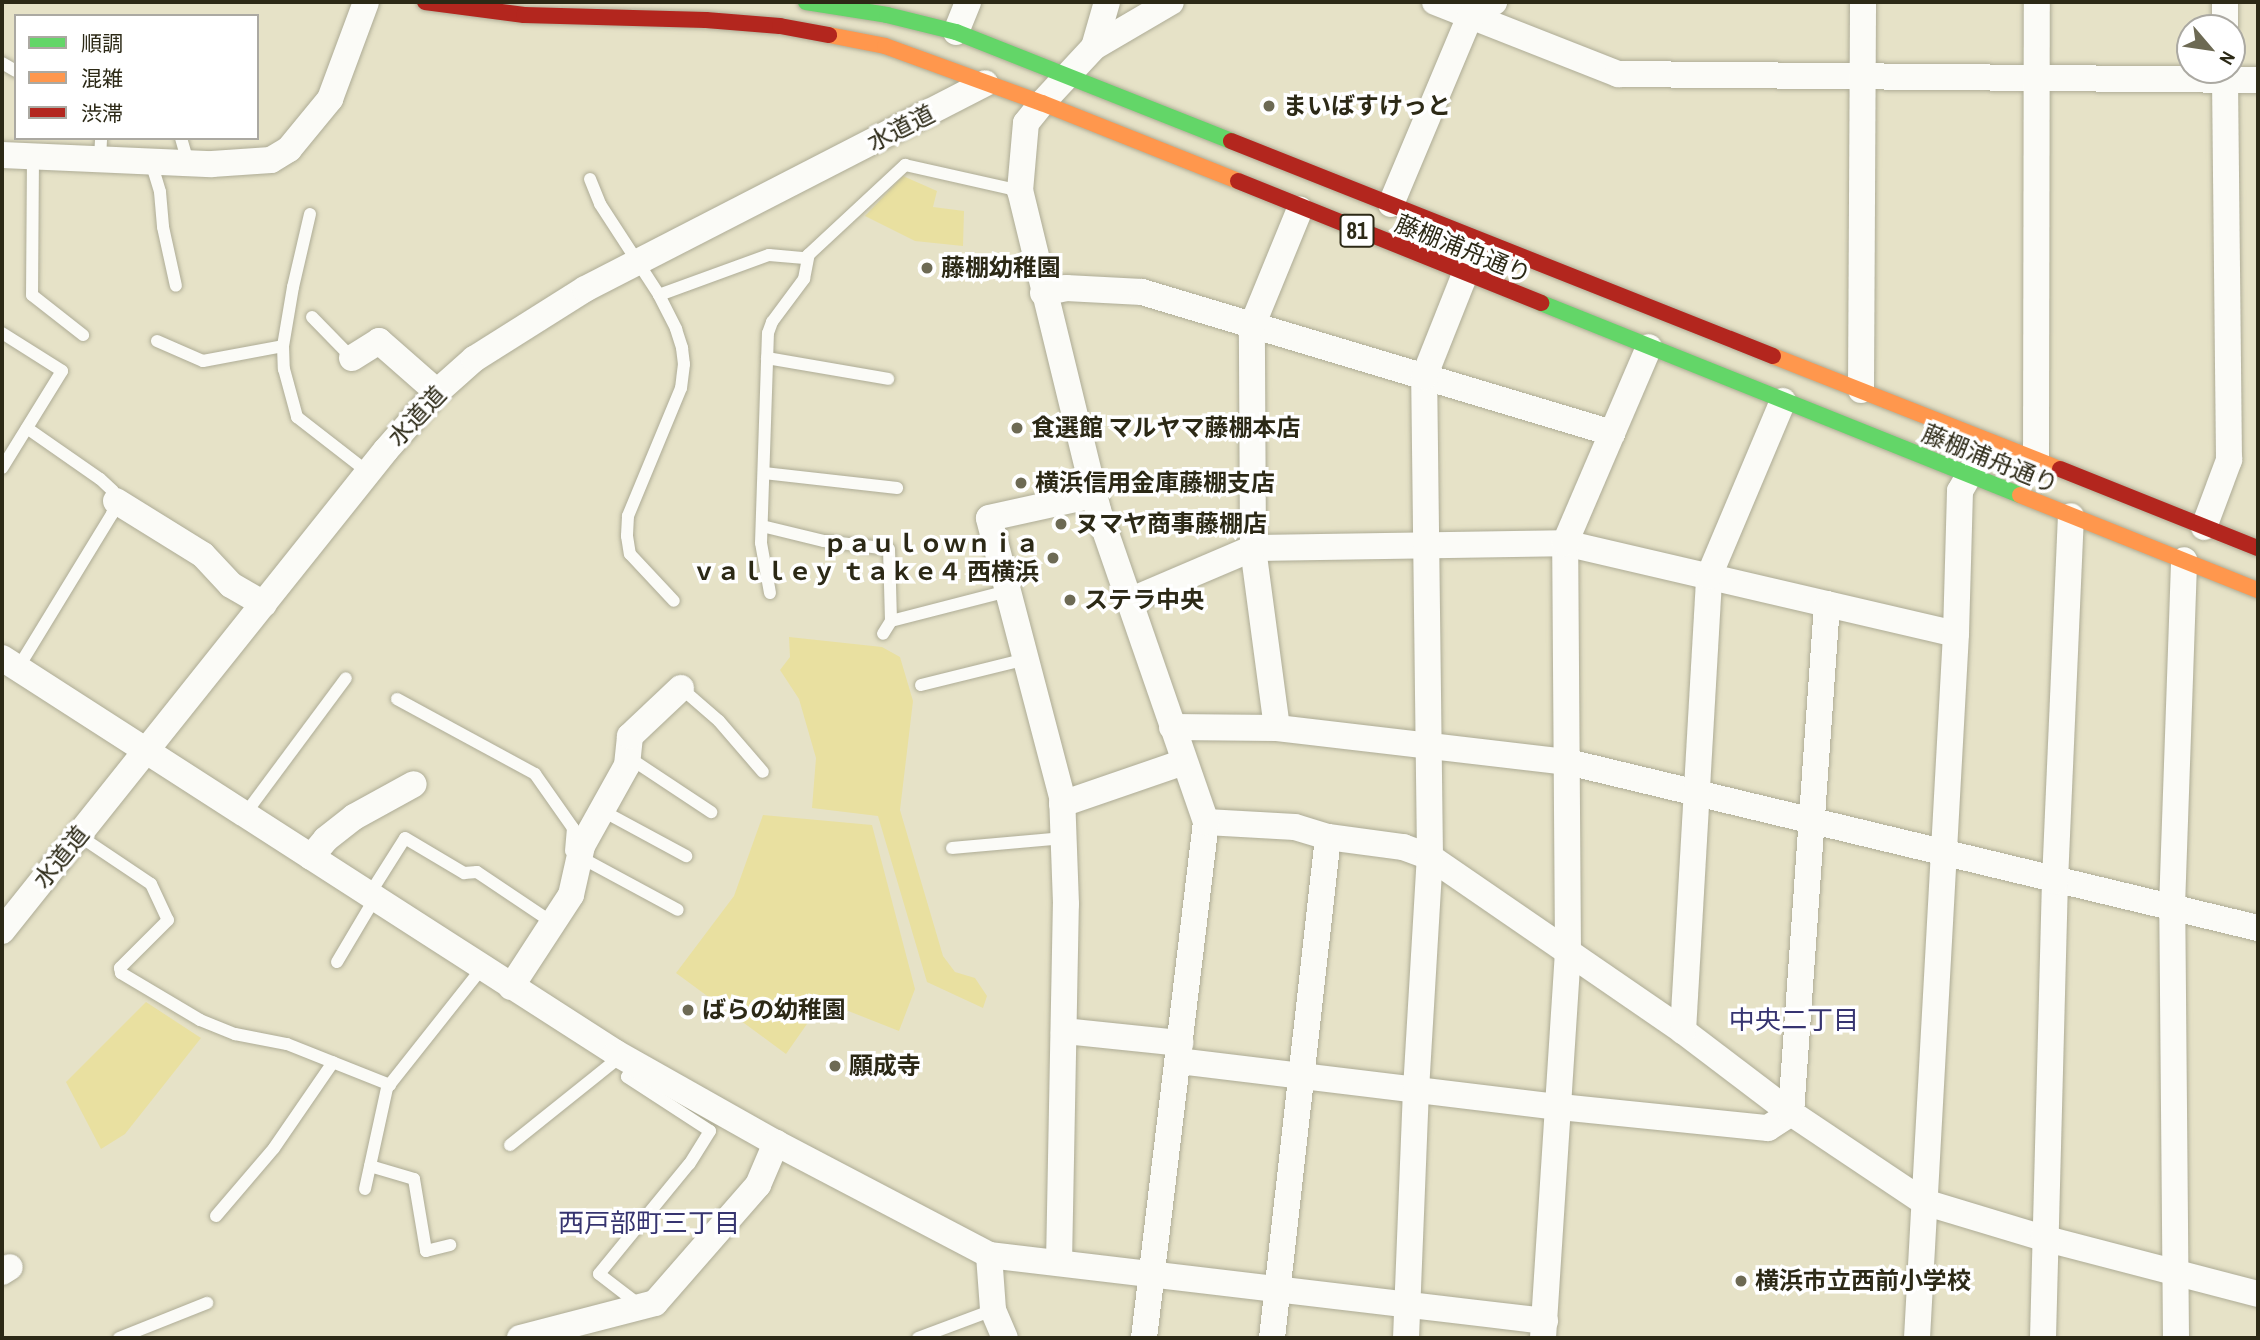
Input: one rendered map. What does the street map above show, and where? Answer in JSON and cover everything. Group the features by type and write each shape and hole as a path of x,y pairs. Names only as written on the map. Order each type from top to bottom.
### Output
{"main road":[{"name":"藤棚浦舟通り","path":"425,2 524,15 706,20 779,26 885,46 1042,103 1300,209 2258,590"},
{"name":"藤棚浦舟通り","path":"806,2 840,4 956,32 2258,548"}],"street":[{"path":"2,155 33,156 100,149 151,162 185,151 266,168 289,149 330,99 366,2"},
{"path":"956,32 968,2"},
{"path":"1094,47 1107,2"},
{"path":"1144,1338 1206,821 1094,495 1020,191 1026,124 1042,103 1066,74 1094,47 1171,2"},
{"path":"1435,2 1618,74 2037,78 2176,76"},
{"path":"1391,204 1470,16 1494,2"},
{"path":"1861,390 1863,2"},
{"path":"2036,460 2037,2"},
{"name":"水道道","path":"2,931 368,472 437,392 474,359 585,289 985,83"},
{"path":"2204,527 2230,460 2225,84"},
{"path":"1277,728 1253,548 1252,326 1300,209"},
{"path":"1406,1338 1416,1090 1430,857 1424,377 1465,274"},
{"path":"1043,293 1066,288 1142,292 1612,433"},
{"path":"352,358 379,341 437,392"},
{"path":"10,663 628,1060 776,1143 989,1255 1408,1305 1544,1330 1569,952 1565,542 1649,347"},
{"path":"1683,1031 1709,576 1783,401"},
{"path":"1917,1338 1956,634 1960,491 1986,440"},
{"path":"1059,1263 1066,904 1062,804 989,518 1094,495"},
{"path":"116,501 203,555 231,584 264,604"},
{"path":"2043,1338 2043,1238 2055,881 2071,516"},
{"path":"1129,601 1253,548 1565,542 1956,634"},
{"path":"2176,1338 2172,907 2184,560"},
{"path":"1791,1113 1827,604"},
{"path":"511,987 568,900 582,846 627,765 630,736 681,688"},
{"path":"1172,727 1277,728 1568,762 2258,928"},
{"path":"1062,804 1184,761"},
{"path":"311,857 326,839 354,817 414,784"},
{"path":"1206,821 1295,827 1328,837 1403,847 1430,857 1683,1031 1791,1113 1924,1202 2176,1275 2258,1294"},
{"path":"1272,1338 1328,837"},
{"path":"1064,1031 1303,1076 1560,1107 1768,1128 1791,1113"},
{"path":"520,1338 655,1303 758,1185 776,1143"},
{"path":"989,1255 993,1310 1005,1338"}],"lane":[{"path":"33,156 32,295 83,335"},
{"path":"151,162 160,192 163,227 176,286"},
{"path":"660,295 769,255 804,258 905,165 1020,191"},
{"path":"590,179 600,204 660,295 676,329 684,364 681,388 628,516 627,536 630,554 674,601"},
{"path":"310,214 296,304 283,346 284,369 297,417 368,472"},
{"path":"770,593 761,543 767,358 772,322 804,279 809,254"},
{"path":"312,317 352,358"},
{"path":"2,333 62,371 2,468"},
{"path":"157,341 203,361 283,346"},
{"path":"767,358 888,379"},
{"path":"10,663 112,514 116,501 113,491 100,479 27,428"},
{"path":"764,473 897,488"},
{"path":"762,526 824,541 889,549 891,621 883,634"},
{"path":"891,621 1008,591"},
{"path":"921,685 1026,659"},
{"path":"245,814 346,678"},
{"path":"681,688 719,722 763,772"},
{"path":"397,699 535,774 573,828 568,900"},
{"path":"628,757 711,812"},
{"path":"601,810 686,856"},
{"path":"78,835 151,884 168,920 120,968 121,972 200,1020 223,1030 288,1044 390,1085"},
{"path":"337,962 405,838 464,873 477,872 553,923"},
{"path":"952,848 1064,838"},
{"path":"580,856 678,910"},
{"path":"365,1189 390,1085 482,968"},
{"path":"510,1145 628,1060"},
{"path":"628,1060 627,1077 710,1131 689,1164 599,1274 642,1307"},
{"path":"216,1216 274,1148 333,1062"},
{"path":"370,1166 414,1179 426,1251 450,1245"},
{"path":"119,1338 207,1303"},
{"path":"918,1338 993,1310"}],"shaded area":[{"path":"903,176 937,191 933,207 964,211 963,246 915,241 865,216"},
{"path":"789,637 882,647 900,657 913,701 900,810 943,956 955,972 975,978 987,996 983,1008 927,982 878,816 812,808 816,758 799,699 780,670 790,657"},
{"path":"763,815 872,825 915,989 899,1031 823,1001 786,1054 676,973 734,896"},
{"path":"146,1002 201,1038 125,1134 101,1149 66,1082"}],"traffic: fast":[{"path":"806,2 887,15 956,32 1231,141"},
{"path":"1541,303 2020,495"}],"traffic: slow":[{"path":"829,35 885,46 1042,103 1238,181"},
{"path":"1773,356 2060,469"},
{"path":"2020,495 2258,590"}],"traffic: jam":[{"path":"425,2 524,15 706,20 780,26 829,35"},
{"path":"1231,141 1773,356"},
{"path":"1238,181 1541,303"},
{"path":"2060,469 2258,548"}],"place":[{"name":"まいばすけっと","path":"1269,106"},
{"name":"藤棚幼稚園","path":"927,268"},
{"name":"食選館 マルヤマ藤棚本店","path":"1017,428"},
{"name":"横浜信用金庫藤棚支店","path":"1021,483"},
{"name":"ヌマヤ商事藤棚店","path":"1061,524"},
{"name":"ｐａｕｌｏｗｎｉａ ｖａｌｌｅｙ ｔａｋｅ４ 西横浜","path":"1053,558"},
{"name":"ステラ中央","path":"1070,600"},
{"name":"ばらの幼稚園","path":"688,1010"},
{"name":"願成寺","path":"835,1066"},
{"name":"横浜市立西前小学校","path":"1741,1281"}],"district":[{"name":"中央二丁目","path":"1794,1020"},
{"name":"西戸部町三丁目","path":"649,1223"}]}
